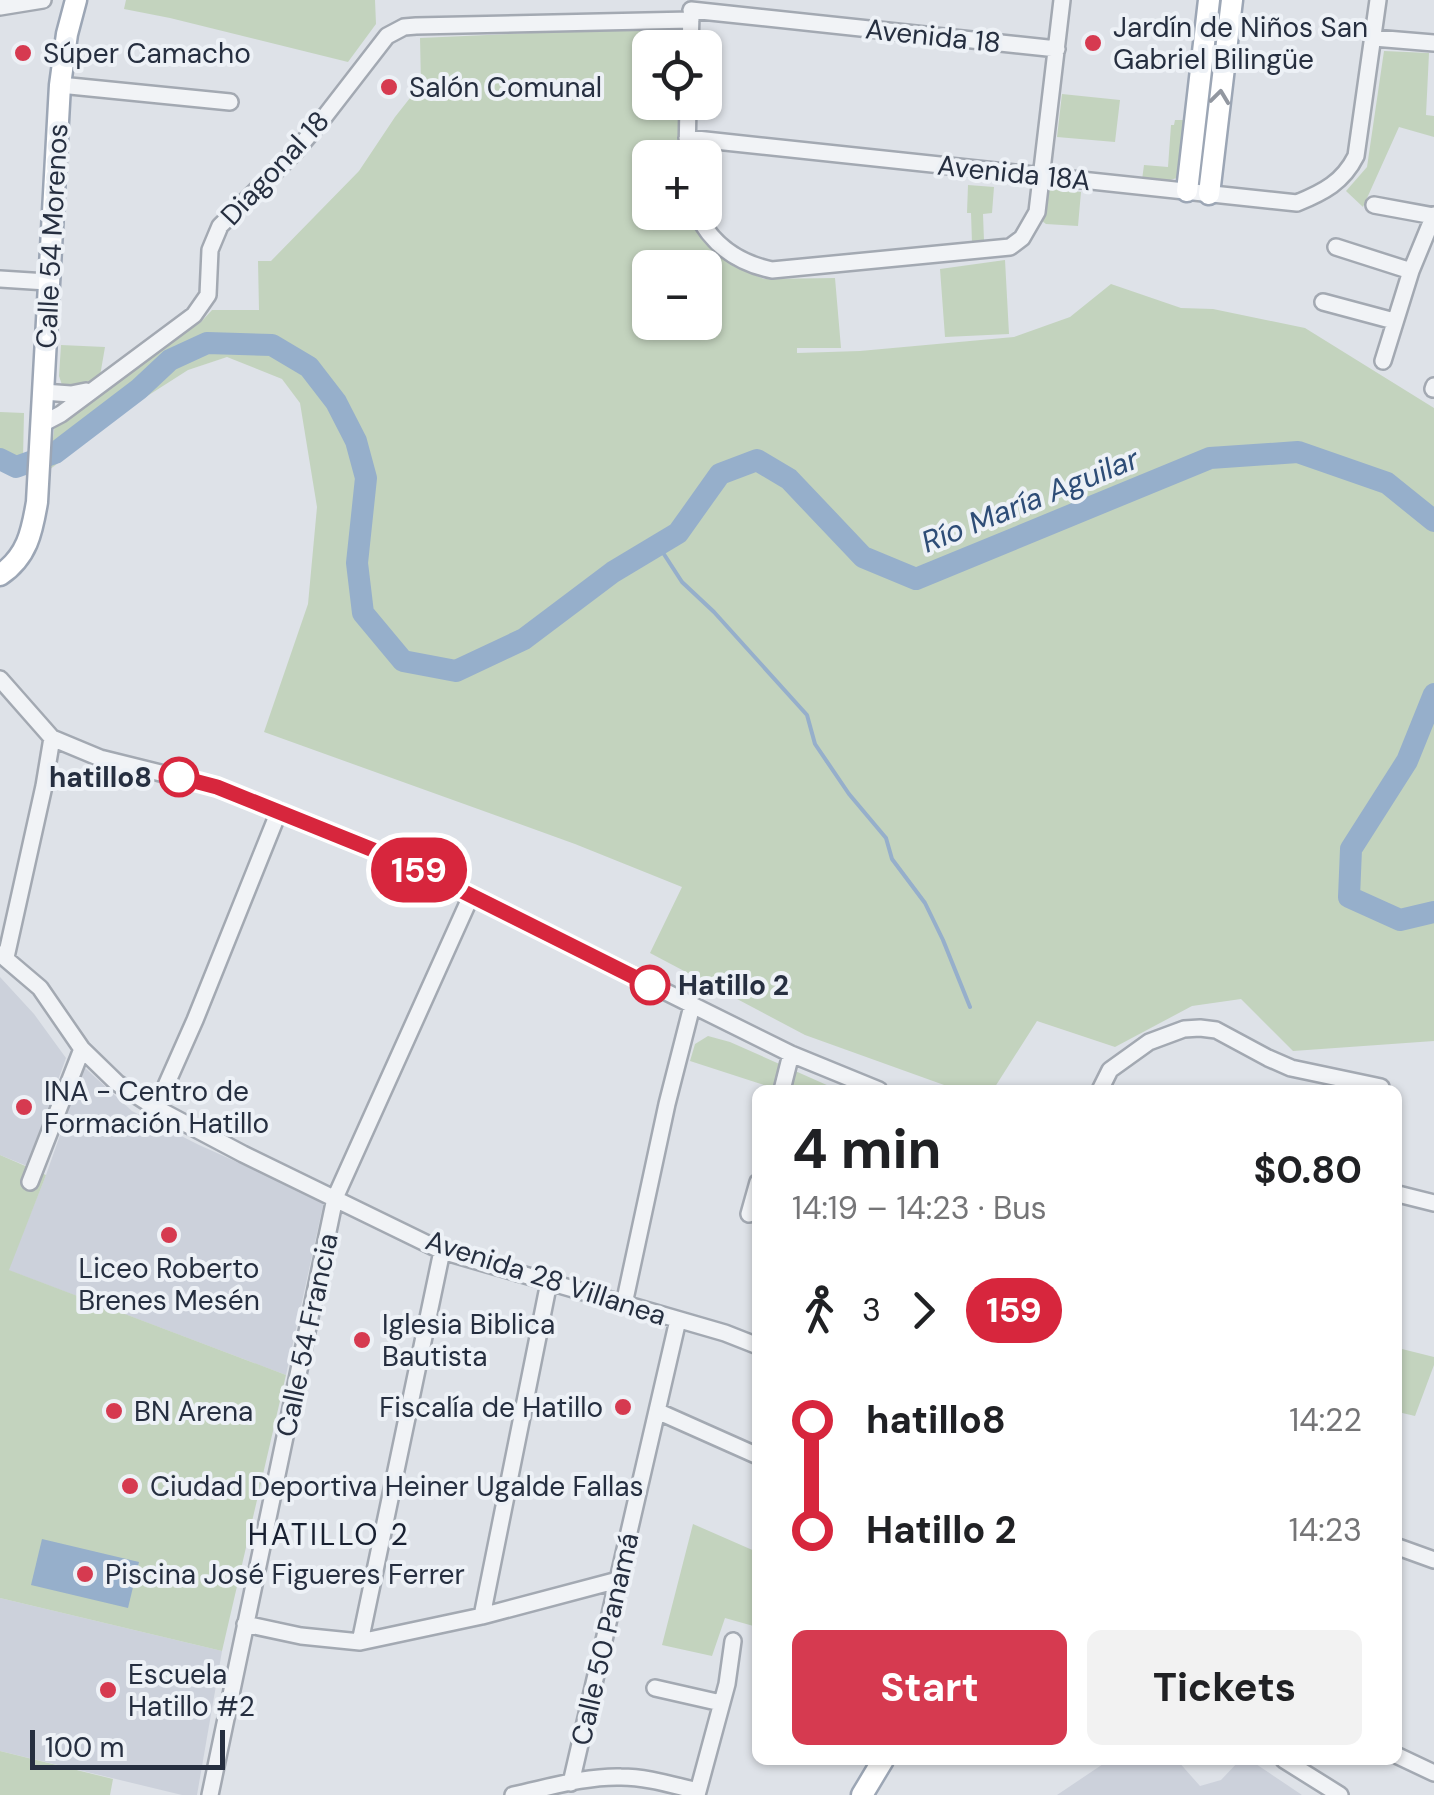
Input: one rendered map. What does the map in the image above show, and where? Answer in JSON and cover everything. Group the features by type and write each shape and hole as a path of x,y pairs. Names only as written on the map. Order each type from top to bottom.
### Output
{"main road":[{"name":"Calle 54 Morenos","path":"0,576 9,570 31,536 40,474 60,85 76,0"},
{"path":"1187,192 1209,0"},
{"path":"1209,194 1232,0"},
{"path":"862,1795 880,1765"}],"street":[{"path":"0,7 43,0"},
{"path":"705,230 732,255 755,267 772,270 1010,246 1022,238 1037,212 1062,0"},
{"path":"1378,0 1374,38 1434,43"},
{"name":"Avenida 18","path":"395,30 691,10 1056,49"},
{"name":"Diagonal 18","path":"42,432 202,306 208,295 210,250 220,226 294,152 379,44 395,30"},
{"name":"Avenida 18A","path":"687,138 1297,203 1336,183 1356,156 1374,38"},
{"path":"60,85 230,102"},
{"path":"687,138 688,120"},
{"path":"1374,205 1432,222 1411,271 1383,361"},
{"path":"1336,247 1411,271"},
{"path":"0,279 48,282"},
{"path":"1323,302 1394,321"},
{"path":"44,392 72,394 99,386"},
{"path":"0,680 52,738 100,758 217,787 408,864 791,1054 867,1085"},
{"path":"4,948 52,738"},
{"path":"156,1108 280,812"},
{"name":"Calle 54 Francia","path":"210,1795 335,1198 471,896"},
{"name":"Avenida 28 Villanea","path":"4,948 40,988 82,1049 117,1082 156,1108 442,1250 752,1344"},
{"path":"624,1304 692,1006"},
{"path":"1102,1085 1110,1070 1149,1042 1200,1028 1216,1030 1291,1068 1376,1085"},
{"path":"30,1182 82,1049"},
{"path":"783,1085 791,1054"},
{"path":"1402,1195 1434,1203"},
{"path":"749,1214 752,1203"},
{"path":"360,1642 442,1250"},
{"path":"482,1616 548,1282"},
{"name":"Calle 50 Panamá","path":"571,1782 678,1320"},
{"path":"657,1412 752,1453"},
{"path":"1402,1549 1434,1560"},
{"path":"244,1624 301,1636 360,1642 482,1616 618,1580"},
{"path":"512,1795 617,1776 648,1779 697,1793 726,1684 733,1641"},
{"path":"655,1688 721,1704"},
{"path":"1402,1758 1434,1773"},
{"path":"1292,1765 1340,1795"}],"shaded area":[{"name":"INA - Centro de Formación Hatillo","path":"0,977 66,1058 27,1166 0,1155"},
{"name":"Liceo Roberto Brenes Mesén","path":"84,1067 132,1111 324,1201 286,1375 8,1270"},
{"name":"Escuela Hatillo #2","path":"0,1598 222,1651 197,1795 182,1795 0,1751"},
{"path":"1102,1765 1181,1765 1200,1786 1221,1780 1235,1765 1257,1765 1302,1795 1057,1795"}],"green space":[{"path":"126,0 375,0 376,24 348,62 124,9"},
{"path":"669,27 674,30 632,30 632,120 680,120 679,140 632,140 632,230 700,230 712,250 632,250 632,340 722,340 722,258 764,279 835,278 841,348 797,348 797,353 1014,337 1070,317 1111,284 1181,308 1213,309 1305,328 1434,408 1434,1041 1293,1051 1241,999 1192,1006 1115,1047 1037,1021 996,1085 944,1085 805,1035 650,953 682,887 575,844 264,732 308,604 317,507 300,403 282,379 227,357 188,370 141,400 49,470 55,423 201,322 212,310 259,310 258,261 271,261 359,171 421,84 420,38"},
{"path":"1384,51 1429,53 1426,115 1434,116 1434,137 1399,127 1363,207 1346,191 1367,167"},
{"path":"1062,94 1120,100 1115,142 1057,137"},
{"path":"1175,120 1184,120 1177,178 1163,182 1142,180 1144,165 1168,167 1171,125"},
{"path":"968,185 994,187 992,213 983,214 984,241 972,243"},
{"path":"1048,188 1081,192 1078,226 1042,221 1044,193"},
{"path":"1005,260 1009,334 945,337 940,269"},
{"path":"61,345 105,347 100,376 72,389 63,388 59,376"},
{"path":"0,412 24,413 23,458 0,454"},
{"path":"708,1036 730,1042 827,1085 764,1085 690,1061 695,1044"},
{"name":"Ciudad Deportiva Heiner Ugalde Fallas","path":"0,1155 46,1175 9,1270 286,1375 222,1651 0,1598"},
{"path":"1402,1349 1434,1357 1415,1416 1402,1413"},
{"path":"693,1524 752,1550 752,1626 725,1618 712,1656 662,1645"},
{"path":"0,1751 113,1779 110,1795 0,1795"}],"water":[{"name":"Piscina José Figueres Ferrer","path":"42,1539 139,1562 128,1608 31,1585"}],"waterway":[{"name":"Río María Aguilar","path":"0,459 16,467 55,453 139,389 170,360 207,343 272,345 309,367 336,402 356,441 366,478 357,563 363,613 403,661 456,671 524,639 613,572 678,533 720,474 757,460 789,479 863,557 916,579 1210,458 1298,452 1387,483 1434,521"},
{"path":"658,545 682,582 807,715 815,744 849,794 886,838 892,859 925,903 970,1007"},
{"name":"Río María Aguilar","path":"1434,694 1407,761 1351,849 1349,897 1400,920 1434,912"}],"bus line":[{"name":"159","path":"179,777 217,787 408,864 650,985"}],"place":[{"name":"Jardín de Niños San Gabriel Bilingüe","path":"1093,43"},
{"name":"Súper Camacho","path":"23,53"},
{"name":"Salón Comunal","path":"389,87"},
{"name":"hatillo8","path":"179,777"},
{"name":"Hatillo 2","path":"650,985"},
{"name":"INA - Centro de Formación Hatillo","path":"24,1107"},
{"name":"Liceo Roberto Brenes Mesén","path":"169,1235"},
{"name":"Iglesia Biblica Bautista","path":"362,1340"},
{"name":"Fiscalía de Hatillo","path":"623,1407"},
{"name":"BN Arena","path":"114,1411"},
{"name":"Ciudad Deportiva Heiner Ugalde Fallas","path":"130,1486"},
{"name":"Piscina José Figueres Ferrer","path":"85,1574"},
{"name":"Escuela Hatillo #2","path":"108,1690"}],"district":[{"name":"HATILLO 2","path":"329,1534"}]}
